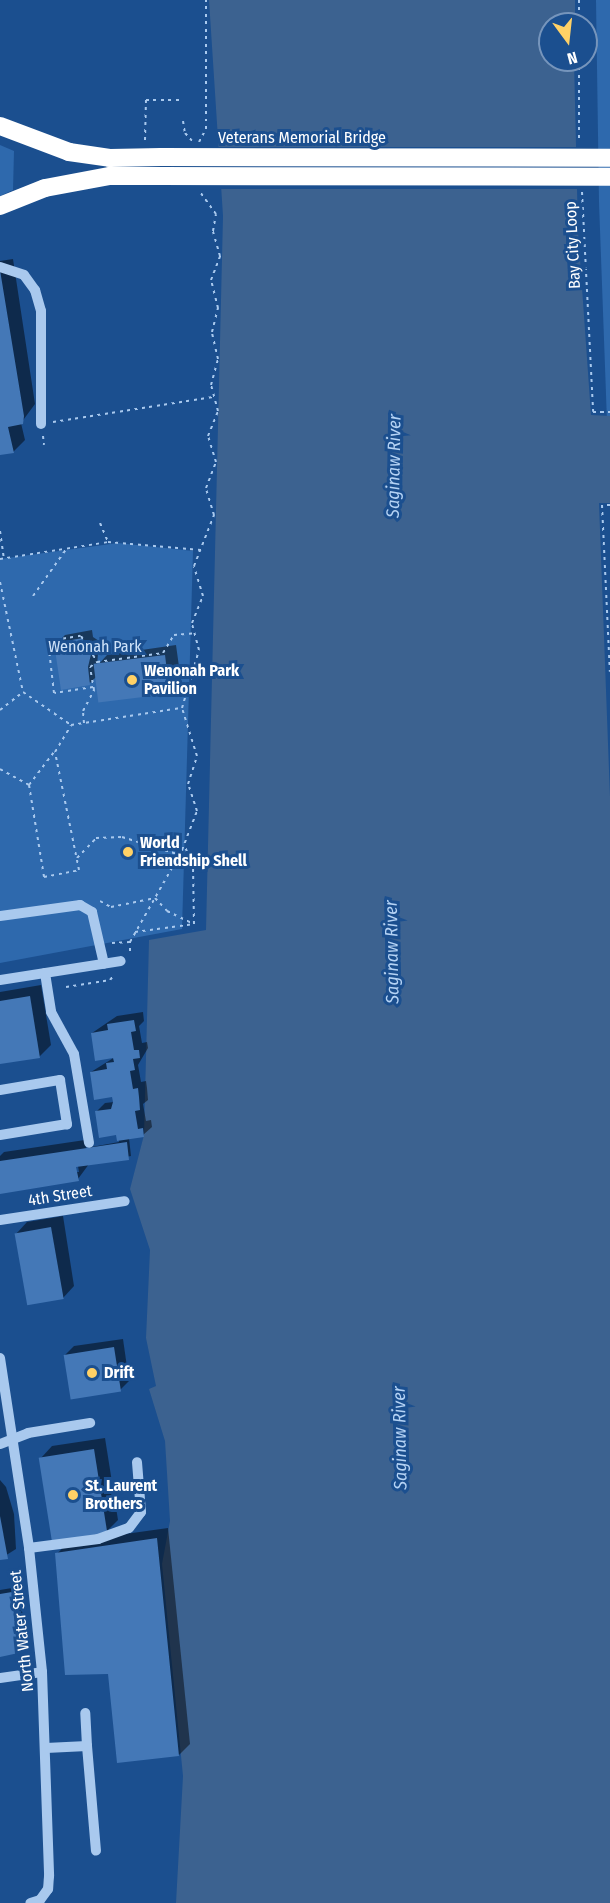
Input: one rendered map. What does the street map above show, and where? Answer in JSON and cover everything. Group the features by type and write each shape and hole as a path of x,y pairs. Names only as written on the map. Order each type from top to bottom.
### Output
{"highway":[{"path":"0,116 44,145"},
{"name":"Veterans Memorial Bridge","path":"0,126 44,145 110,158 610,158"},
{"path":"0,206 45,188 110,176 610,177"}],"street":[{"path":"0,267 24,274 35,290 40,311 41,424"},
{"path":"0,916 80,905 92,912 104,963"},
{"path":"0,980 125,959"},
{"path":"45,973 51,1012 74,1054 89,1143"},
{"path":"0,1090 60,1080 67,1125 0,1135"},
{"name":"4th Street","path":"0,1220 125,1201"},
{"name":"North Water Street","path":"0,1358 29,1548 42,1672 49,1876 48,1889 35,1902"},
{"path":"0,1444 11,1439 90,1423"},
{"path":"29,1548 98,1539 129,1528 141,1512 137,1462"},
{"path":"0,1678 42,1672"},
{"path":"85,1713 96,1851"},
{"path":"46,1748 87,1746"}],"path":[{"path":"183,121 185,133 197,146 206,129 206,0"},
{"path":"579,72 579,145"},
{"path":"145,146 146,100 182,100"},
{"path":"125,959 135,932 180,855 197,811 188,784 197,756 182,708 199,650 192,623 203,596 194,566 214,515 206,488 216,462 208,436 218,411 211,385 218,359 212,332 218,308 211,280 220,256 213,231 216,214 199,192 199,180"},
{"name":"Bay City Loop","path":"582,186 593,412 610,412"},
{"path":"44,445 41,424 213,397"},
{"path":"610,506 602,506 610,672"},
{"path":"100,523 108,542"},
{"path":"0,531 2,558 108,542 201,550"},
{"path":"33,597 67,548"},
{"path":"0,582 24,692 71,725 182,708"},
{"path":"84,723 83,711 93,687 90,667 97,662 163,653 174,634 195,633"},
{"path":"93,687 54,693 48,642 81,636 97,662"},
{"path":"0,710 24,692"},
{"path":"55,752 79,870 44,877 29,785 55,752 71,725"},
{"path":"0,769 29,785"},
{"path":"77,858 96,838 122,837 180,855"},
{"path":"184,845 193,865 194,924"},
{"path":"155,898 167,911 194,924"},
{"path":"95,899 120,906 155,898"},
{"path":"103,903 104,913"},
{"path":"135,932 194,924"},
{"path":"107,933 110,943 130,942"},
{"path":"66,987 110,980 116,972"}],"green space":[{"path":"596,0 610,0 610,504 599,202 598,12"},
{"path":"0,145 14,151 13,190 0,196"},
{"name":"Wenonah Park","path":"118,543 193,551 182,929 0,963 0,559"}],"water":[{"name":"Saginaw River","path":"209,0 575,0 575,12 538,12 538,72 574,72 578,231 591,415 610,416 610,503 599,503 610,797 610,1903 176,1903 183,1776 162,1564 170,1521 165,1441 149,1389 156,1386 146,1338 150,1250 130,1189 144,1135 149,940 206,930 223,216"}],"pier":[{"path":"215,147 578,147 578,189 215,189"}],"building":[{"path":"0,270 24,416 23,424 8,427 14,453 0,455"},
{"path":"83,638 84,645 92,650 88,667 90,685 61,690 54,643"},
{"name":"Wenonah Park Pavilion","path":"165,655 170,694 98,702 94,664"},
{"path":"30,996 40,1058 0,1064 0,1001"},
{"path":"134,1020 136,1031 131,1032 134,1050 139,1050 140,1058 133,1059 135,1070 130,1071 133,1089 138,1088 140,1110 135,1111 138,1129 143,1128 144,1137 117,1141 116,1135 99,1138 95,1111 111,1109 113,1102 112,1097 94,1100 90,1072 107,1069 106,1063 114,1062 113,1058 95,1061 91,1033 108,1030 107,1024"},
{"path":"127,1142 129,1160 76,1167 79,1181 0,1194 0,1161"},
{"path":"51,1227 64,1299 27,1305 15,1233"},
{"name":"Drift","path":"114,1347 121,1391 71,1399 64,1355"},
{"name":"St. Laurent Brothers","path":"94,1449 107,1533 52,1542 39,1458"},
{"path":"0,1516 8,1559 0,1560"},
{"path":"157,1538 179,1756 117,1763 108,1674 65,1675 55,1553"},
{"path":"12,1592 23,1652 0,1657 0,1594"}],"place":[{"name":"Wenonah Park Pavilion","path":"132,680"},
{"name":"World Friendship Shell","path":"128,852"},
{"name":"Drift","path":"92,1373"},
{"name":"St. Laurent Brothers","path":"73,1495"}]}
